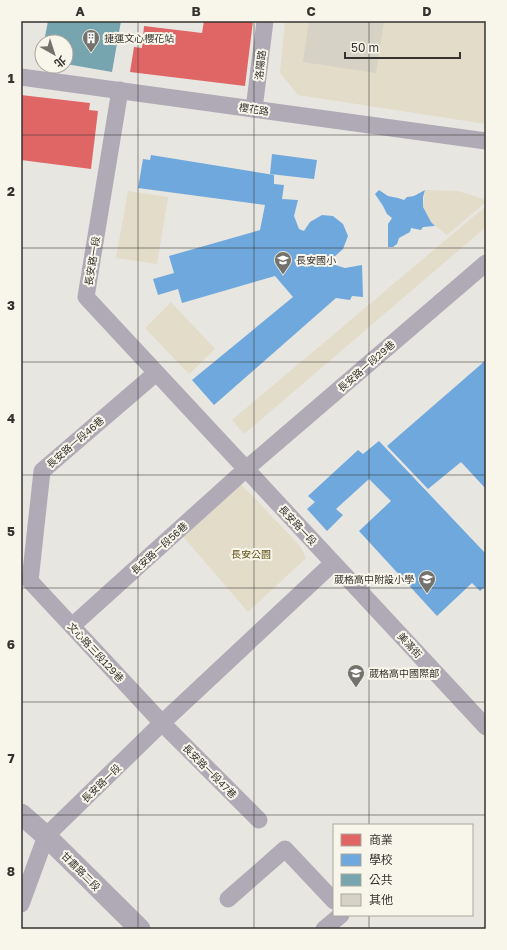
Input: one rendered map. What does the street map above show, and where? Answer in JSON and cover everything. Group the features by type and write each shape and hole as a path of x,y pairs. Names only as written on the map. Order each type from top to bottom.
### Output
{"street":[{"name":"洛陽路","path":"254,109 265,21"},
{"name":"櫻花路","path":"21,76 486,141"},
{"name":"長安路一段","path":"21,904 46,836 162,723 333,563 86,297 120,90"},
{"name":"長安路一段29巷","path":"246,469 486,263"},
{"name":"長安路一段46巷","path":"26,581 42,470 156,373"},
{"name":"長安路一段56巷","path":"72,626 246,469"},
{"name":"美滿街","path":"333,563 486,727"},
{"name":"文心路三段129巷","path":"26,581 72,626 162,723"},
{"name":"長安路一段47巷","path":"162,723 259,820"},
{"name":"甘肅路二段","path":"21,814 46,836 140,929"},
{"path":"228,899 285,849 333,900"},
{"path":"324,929 340,916"}],"green space":[{"path":"285,21 486,21 486,124 298,95 280,73"},
{"path":"425,190 458,191 486,200 486,202 447,235 431,222 423,207"},
{"path":"128,191 168,197 157,264 116,258"},
{"path":"486,206 486,227 244,434 232,420"},
{"path":"171,302 215,349 189,374 145,328"},
{"name":"長安公園","path":"227,485 242,485 300,546 306,558 248,612 180,533"}],"building: 商業":[{"path":"204,21 253,21 245,86 130,72 134,47 142,48 144,26 202,33"},
{"path":"21,95 90,103 89,110 98,111 91,169 21,160"}],"building: 學校":[{"path":"272,154 317,160 314,179 270,174"},
{"path":"151,155 274,175 274,184 284,185 282,199 298,200 294,216 299,229 304,231 310,222 322,215 333,216 343,224 348,236 343,249 333,258 322,261 345,268 362,265 363,297 352,296 350,300 336,298 214,405 192,380 293,297 275,276 182,303 178,289 158,295 153,279 174,273 169,256 260,230 265,205 138,188 143,159 150,160"},
{"path":"379,190 388,196 404,200 407,197 414,196 425,190 423,207 431,222 435,226 423,227 421,230 411,228 410,232 399,238 397,244 393,247 388,247 388,224 392,218 387,214 375,194"},
{"path":"486,360 486,489 461,462 428,489 387,446"},
{"path":"379,441 486,554 486,586 480,591 472,583 437,616 359,531 391,501 369,479 336,509 343,515 327,531 307,509 315,502 308,496 358,450 363,454"}],"building: 公共":[{"name":"捷運文心櫻花站","path":"48,21 121,21 112,72 74,65 74,34 46,34"}],"building: 其他":[{"path":"309,21 384,21 376,73 303,62"}],"place":[{"name":"捷運文心櫻花站","path":"91,53"},
{"name":"長安國小","path":"283,275"},
{"name":"葳格高中附設小學","path":"427,594"},
{"name":"葳格高中國際部","path":"356,688"}]}
